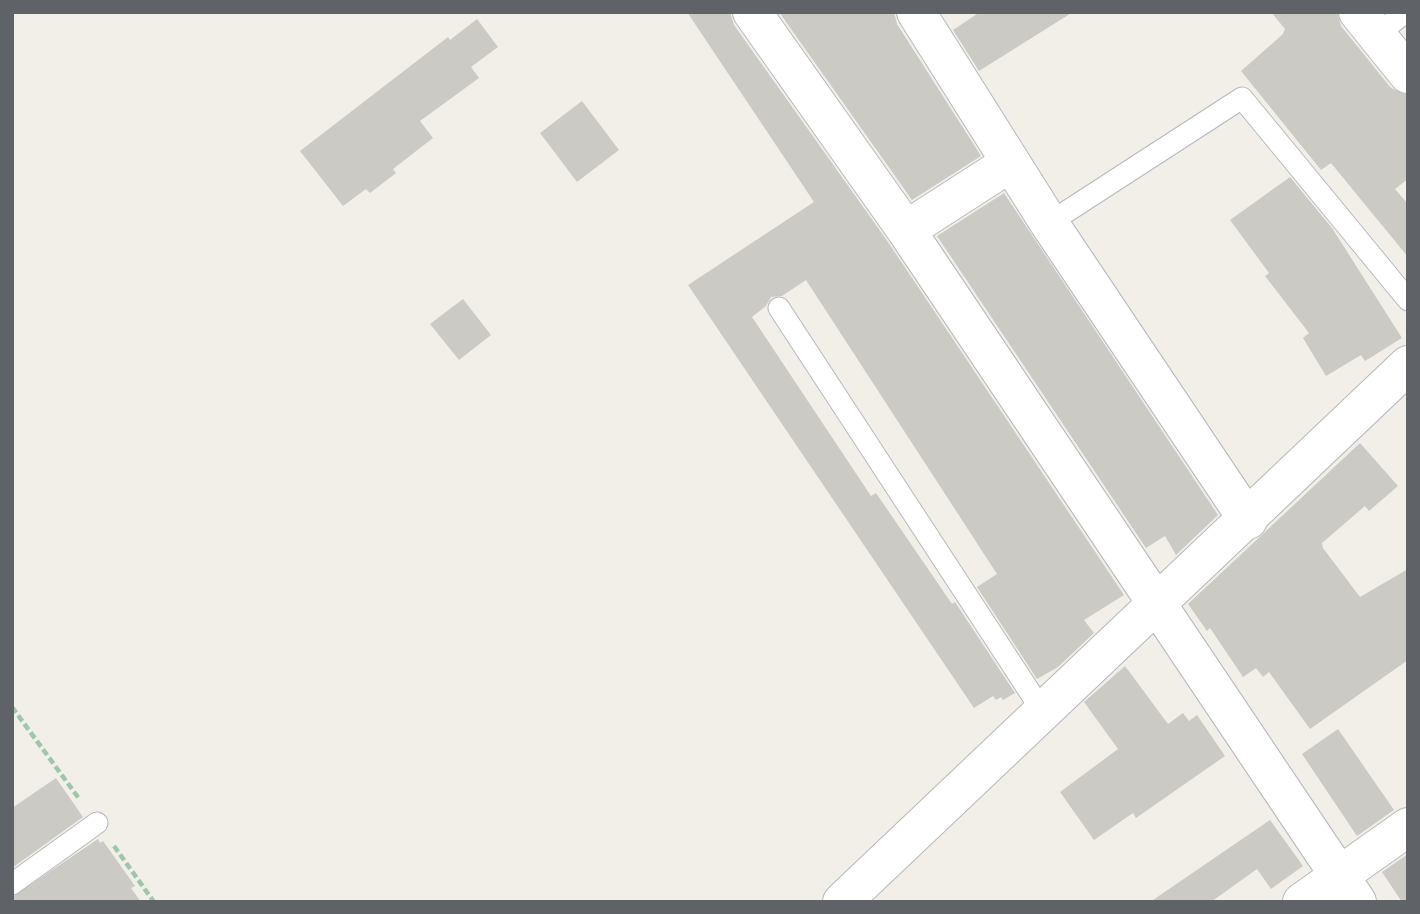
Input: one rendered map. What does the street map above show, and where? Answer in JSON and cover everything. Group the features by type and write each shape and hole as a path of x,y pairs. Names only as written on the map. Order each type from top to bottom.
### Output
{"street":[{"path":"752,12 906,230 1348,889"},
{"path":"922,14 1010,163 1248,520"},
{"path":"1367,24 1408,74"},
{"path":"906,230 1010,163"},
{"path":"842,902 1248,520 1408,365"},
{"path":"1302,902 1348,889 1408,827"}],"lane":[{"path":"1367,24 1406,12"},
{"path":"1049,223 1242,98 1408,300"},
{"path":"779,308 1043,712"},
{"path":"12,884 97,823"}],"building":[{"path":"687,12 730,12 734,25 888,242 1124,595 1084,620 1094,633 1058,667 1037,679 977,587 997,574 806,280 782,296 771,297 766,306 752,317 871,496 876,493 952,604 955,602 1015,693 1003,700 1001,697 996,700 993,696 974,708 688,285 814,202"},
{"path":"779,12 894,12 897,24 981,156 912,200"},
{"path":"980,12 1073,12 979,71 953,30"},
{"path":"1271,12 1337,12 1341,26 1391,88 1408,95 1408,179 1395,189 1408,204 1408,257 1331,163 1321,170 1241,71 1283,34 1285,29"},
{"path":"477,19 498,47 471,67 479,78 420,121 433,138 393,169 396,173 370,193 366,189 343,206 300,151 448,37 450,40"},
{"path":"582,101 619,150 577,182 540,133"},
{"path":"1290,177 1332,228 1402,338 1365,361 1361,355 1326,376 1303,338 1309,333 1265,276 1269,273 1230,220"},
{"path":"1004,193 1218,515 1176,555 1165,536 1146,548 937,236"},
{"path":"463,299 491,335 459,360 430,324"},
{"path":"1360,443 1398,486 1369,511 1365,506 1322,543 1323,548 1360,597 1408,569 1408,660 1310,729 1269,672 1263,677 1256,668 1243,677 1210,628 1207,631 1188,604"},
{"path":"1125,666 1168,724 1183,713 1189,721 1197,715 1225,756 1136,818 1133,813 1094,840 1060,792 1118,749 1084,702"},
{"path":"1338,729 1394,810 1357,836 1302,754"},
{"path":"56,778 83,817 12,868 12,808"},
{"path":"1270,820 1303,866 1271,889 1257,869 1211,902 1150,902"},
{"path":"98,839 100,843 103,841 135,886 131,888 141,902 12,902 12,897"},
{"path":"1408,854 1408,902 1402,902 1382,872"}]}
